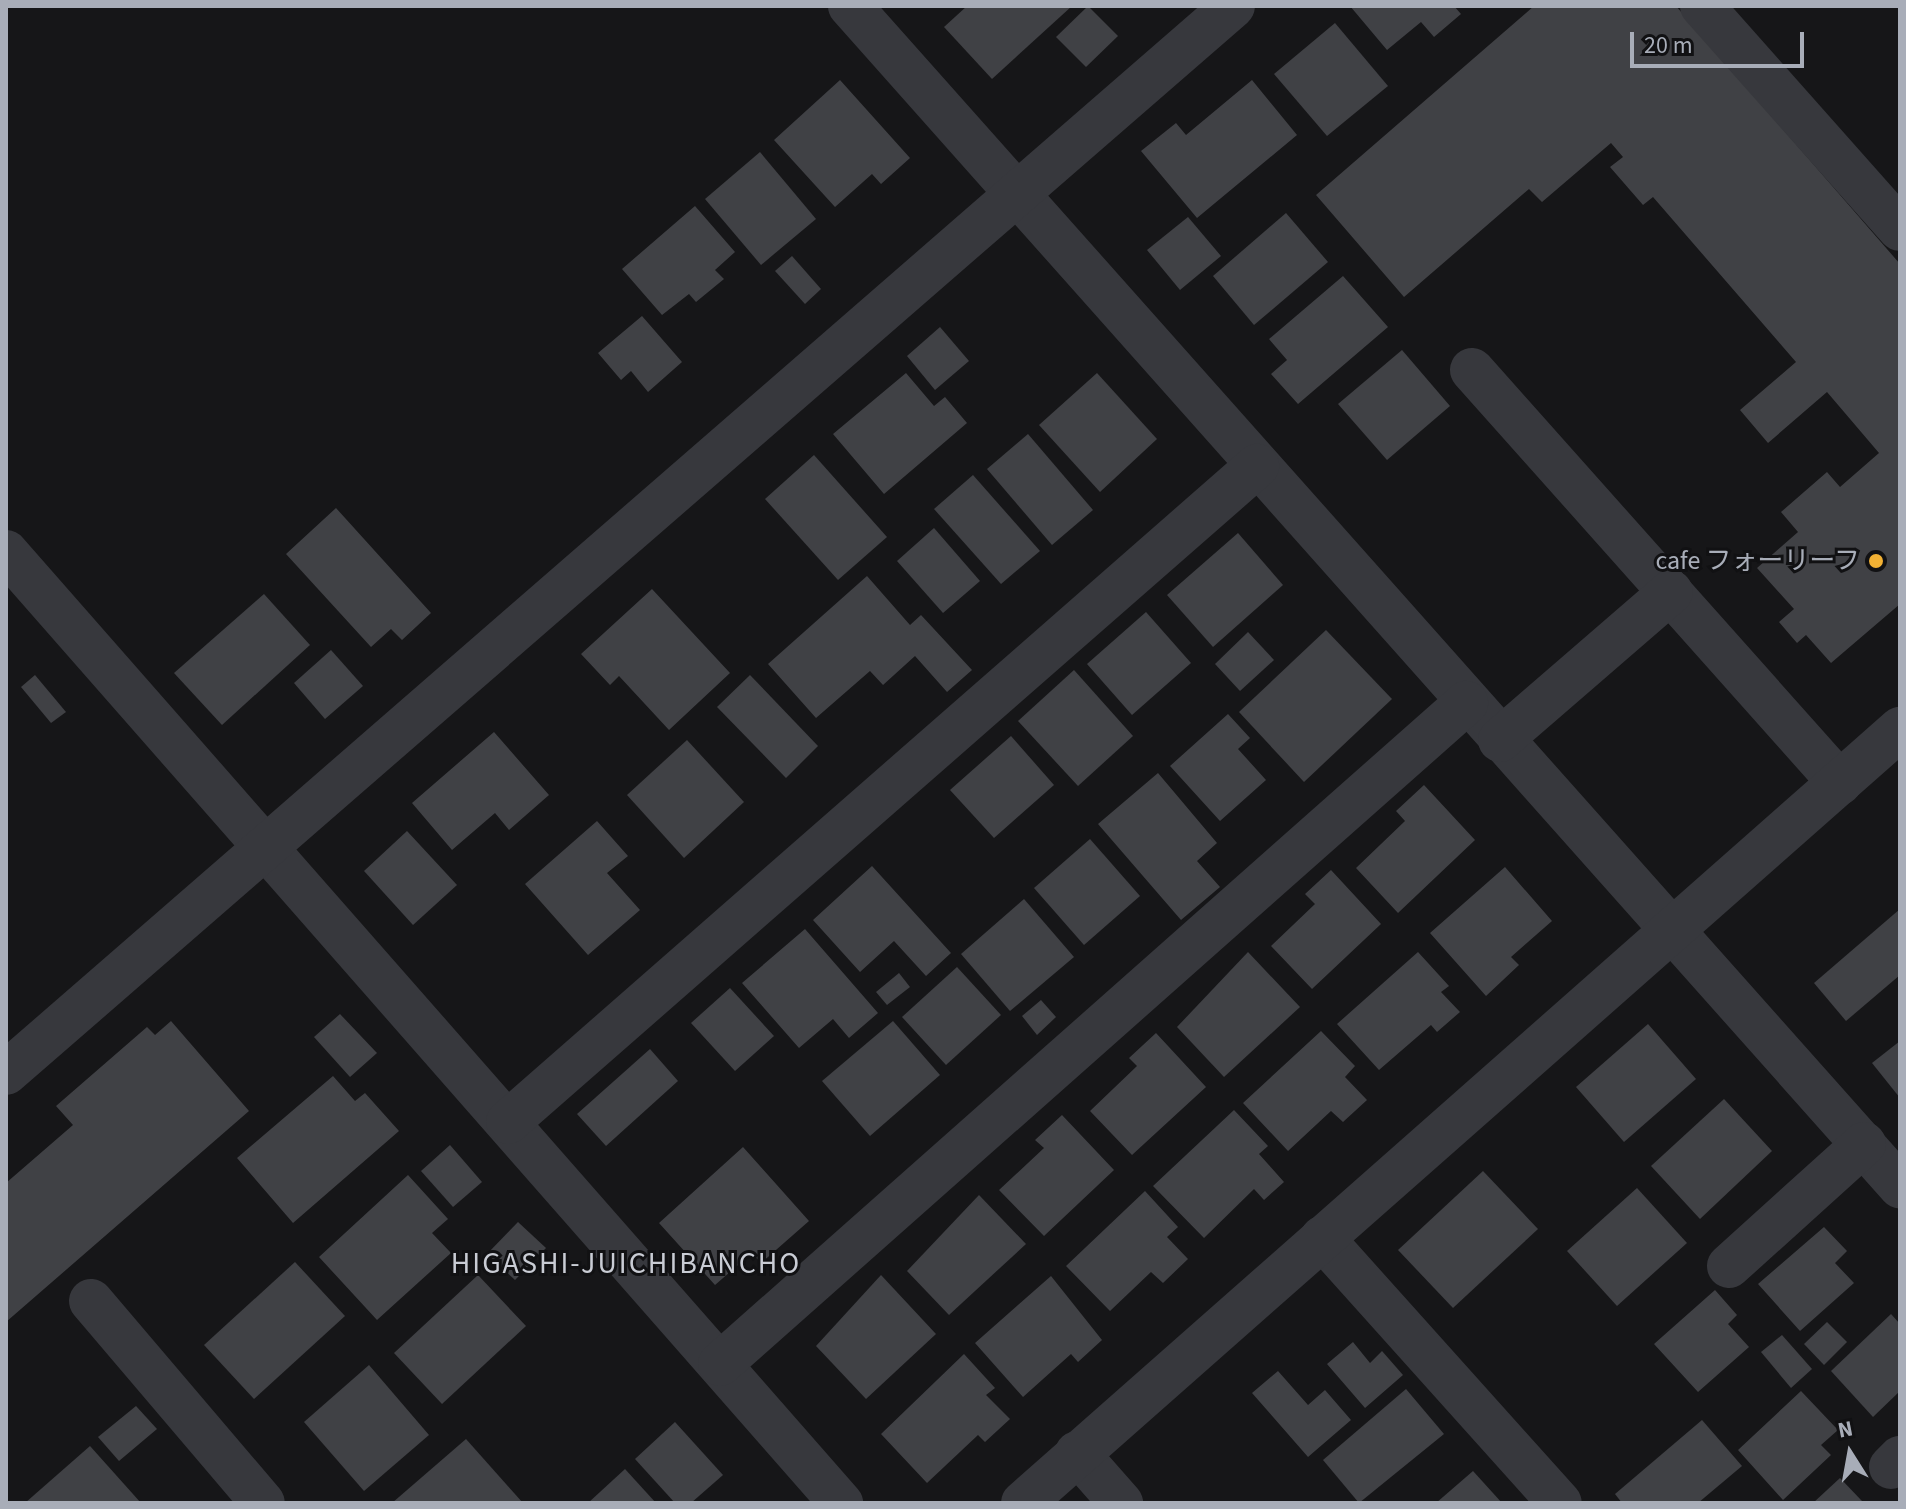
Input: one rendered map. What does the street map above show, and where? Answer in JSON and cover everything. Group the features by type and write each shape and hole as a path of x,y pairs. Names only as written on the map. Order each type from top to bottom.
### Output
{"street":[{"path":"850,6 1466,703 1672,928 1900,1186"},
{"path":"6,1073 263,846 1019,197 1233,6"},
{"path":"1702,6 1900,229"},
{"path":"1472,370 1840,783"},
{"path":"508,1122 1257,466"},
{"path":"6,552 841,1503"},
{"path":"1500,740 1671,592"},
{"path":"720,1364 1466,703"},
{"path":"1023,1503 1900,729"},
{"path":"1729,1266 1864,1144"},
{"path":"1322,1238 1560,1503"},
{"path":"91,1301 263,1503"},
{"path":"1077,1453 1121,1503"}],"building":[{"path":"967,6 1072,6 992,79 944,27"},
{"path":"1088,6 1118,36 1086,67 1056,37"},
{"path":"1350,6 1454,6 1461,14 1434,37 1421,22 1387,50"},
{"path":"1534,6 1676,6 1900,264 1900,604 1831,663 1806,635 1797,643 1779,622 1794,609 1757,568 1798,532 1781,512 1827,472 1840,487 1879,453 1827,392 1768,443 1740,410 1796,362 1653,197 1643,205 1610,167 1623,157 1611,143 1542,202 1529,189 1404,297 1316,195"},
{"path":"1335,23 1388,86 1327,136 1274,74"},
{"path":"840,80 910,158 881,184 872,174 835,207 774,140"},
{"path":"1252,80 1297,135 1197,218 1141,151 1176,123 1186,135"},
{"path":"760,152 816,219 761,265 705,199"},
{"path":"695,206 735,252 715,270 724,279 696,302 689,294 662,315 622,269"},
{"path":"1286,213 1328,262 1254,325 1213,276"},
{"path":"1188,217 1221,256 1180,290 1147,250"},
{"path":"792,256 821,289 805,304 775,271"},
{"path":"1343,276 1388,327 1298,404 1271,374 1287,360 1269,339"},
{"path":"642,316 682,362 648,392 631,371 621,380 598,353"},
{"path":"940,327 969,361 935,390 907,356"},
{"path":"1402,350 1450,406 1387,460 1338,404"},
{"path":"906,373 934,406 945,397 967,423 884,494 833,434"},
{"path":"1097,373 1157,439 1100,492 1039,425"},
{"path":"1028,434 1093,510 1052,545 987,469"},
{"path":"814,455 887,537 838,580 765,499"},
{"path":"973,475 1040,551 1001,584 934,509"},
{"path":"336,508 431,613 402,640 391,629 371,647 286,554"},
{"path":"934,528 980,581 943,613 897,561"},
{"path":"1238,533 1283,585 1213,647 1167,595"},
{"path":"867,576 910,625 921,615 972,670 947,692 915,656 883,685 870,671 816,718 768,664"},
{"path":"652,589 730,673 669,730 619,676 610,685 581,654"},
{"path":"264,594 310,645 222,725 174,673"},
{"path":"1146,612 1191,663 1132,715 1087,664"},
{"path":"1326,630 1392,699 1304,782 1239,712"},
{"path":"1248,632 1274,660 1240,691 1215,664"},
{"path":"331,650 363,686 325,719 294,683"},
{"path":"1074,670 1133,736 1078,786 1018,721"},
{"path":"35,675 66,712 51,723 21,687"},
{"path":"750,675 818,746 786,778 717,707"},
{"path":"1228,714 1250,738 1238,749 1266,780 1220,821 1170,766"},
{"path":"494,732 549,795 509,830 495,813 452,850 412,803"},
{"path":"1011,736 1054,785 994,838 950,790"},
{"path":"687,740 744,802 684,858 627,795"},
{"path":"1158,773 1217,843 1197,861 1220,887 1181,920 1098,824"},
{"path":"1424,785 1475,840 1398,913 1356,868 1405,821 1396,811"},
{"path":"597,821 628,856 607,873 640,910 588,955 525,884"},
{"path":"407,831 457,885 413,925 364,871"},
{"path":"1090,839 1140,896 1084,945 1034,888"},
{"path":"872,866 951,953 926,976 894,941 860,972 813,920"},
{"path":"1505,867 1552,921 1511,957 1519,965 1486,996 1430,933"},
{"path":"1331,870 1381,924 1312,989 1271,946 1315,904 1305,894"},
{"path":"1024,899 1074,957 1010,1011 961,954"},
{"path":"1900,909 1900,975 1846,1021 1814,983"},
{"path":"805,929 878,1013 849,1038 833,1019 799,1048 742,983"},
{"path":"1248,952 1300,1007 1224,1077 1177,1027"},
{"path":"1418,952 1449,986 1441,992 1460,1012 1437,1032 1431,1025 1379,1070 1337,1024"},
{"path":"957,967 1001,1015 946,1065 902,1017"},
{"path":"899,973 910,987 887,1005 876,992"},
{"path":"730,988 774,1036 735,1071 691,1023"},
{"path":"1041,1000 1056,1017 1037,1035 1022,1016"},
{"path":"340,1014 377,1053 350,1077 314,1037"},
{"path":"171,1021 249,1111 6,1322 6,1183 73,1125 56,1106 147,1027 155,1035"},
{"path":"893,1021 940,1075 870,1136 822,1081"},
{"path":"1648,1024 1696,1079 1624,1142 1576,1087"},
{"path":"1321,1031 1355,1066 1345,1077 1367,1100 1343,1122 1331,1111 1288,1151 1243,1103"},
{"path":"1156,1033 1206,1087 1132,1155 1090,1111 1137,1066 1129,1058"},
{"path":"1900,1041 1900,1098 1872,1063"},
{"path":"650,1049 678,1081 606,1146 577,1114"},
{"path":"333,1076 355,1101 365,1093 399,1131 293,1223 237,1158"},
{"path":"1724,1099 1772,1151 1700,1219 1651,1166"},
{"path":"1234,1110 1268,1146 1259,1154 1284,1182 1264,1200 1254,1189 1204,1238 1153,1186"},
{"path":"1062,1115 1114,1170 1044,1236 999,1190 1044,1148 1035,1140"},
{"path":"450,1145 482,1182 453,1207 421,1171"},
{"path":"743,1147 809,1221 761,1263 752,1253 715,1285 659,1223"},
{"path":"1483,1171 1538,1229 1453,1308 1398,1250"},
{"path":"408,1175 448,1219 432,1233 451,1253 377,1320 319,1257"},
{"path":"1637,1188 1687,1243 1617,1306 1567,1251"},
{"path":"1145,1191 1178,1227 1167,1237 1188,1259 1163,1283 1151,1272 1110,1311 1066,1266"},
{"path":"979,1195 1026,1244 949,1315 907,1271"},
{"path":"518,1222 546,1248 515,1280 487,1254"},
{"path":"1824,1227 1847,1251 1835,1263 1854,1283 1800,1331 1758,1284"},
{"path":"295,1262 345,1316 254,1399 204,1345"},
{"path":"478,1275 526,1326 442,1404 394,1353"},
{"path":"881,1275 936,1334 866,1399 816,1346"},
{"path":"1051,1276 1102,1340 1078,1362 1071,1354 1023,1397 975,1343"},
{"path":"1715,1290 1737,1315 1728,1324 1749,1347 1698,1392 1654,1344"},
{"path":"1891,1314 1900,1324 1900,1391 1873,1417 1831,1371"},
{"path":"1827,1322 1847,1342 1824,1365 1804,1344"},
{"path":"1782,1335 1812,1369 1791,1388 1761,1352"},
{"path":"1353,1342 1370,1363 1382,1351 1403,1375 1365,1408 1327,1364"},
{"path":"964,1354 995,1388 986,1395 1010,1419 985,1442 978,1435 927,1483 881,1434"},
{"path":"369,1365 429,1435 364,1491 304,1422"},
{"path":"1278,1371 1308,1405 1325,1390 1351,1420 1308,1457 1252,1393"},
{"path":"1406,1389 1444,1434 1359,1503 1323,1460"},
{"path":"1801,1391 1838,1430 1821,1445 1831,1455 1783,1500 1738,1450"},
{"path":"136,1406 157,1429 119,1461 98,1437"},
{"path":"1702,1420 1742,1466 1698,1503 1622,1503 1615,1494"},
{"path":"675,1422 723,1475 691,1503 675,1503 635,1459"},
{"path":"466,1439 523,1503 392,1503"},
{"path":"90,1446 141,1503 25,1503"},
{"path":"625,1469 656,1503 588,1503"},
{"path":"1473,1471 1502,1503 1436,1503"},
{"path":"1840,1478 1862,1501 1813,1503"}],"place":[{"name":"cafe フォーリーフ","path":"1876,561"}],"district":[{"name":"HIGASHI-JUICHIBANCHO","path":"626,1264"}]}
